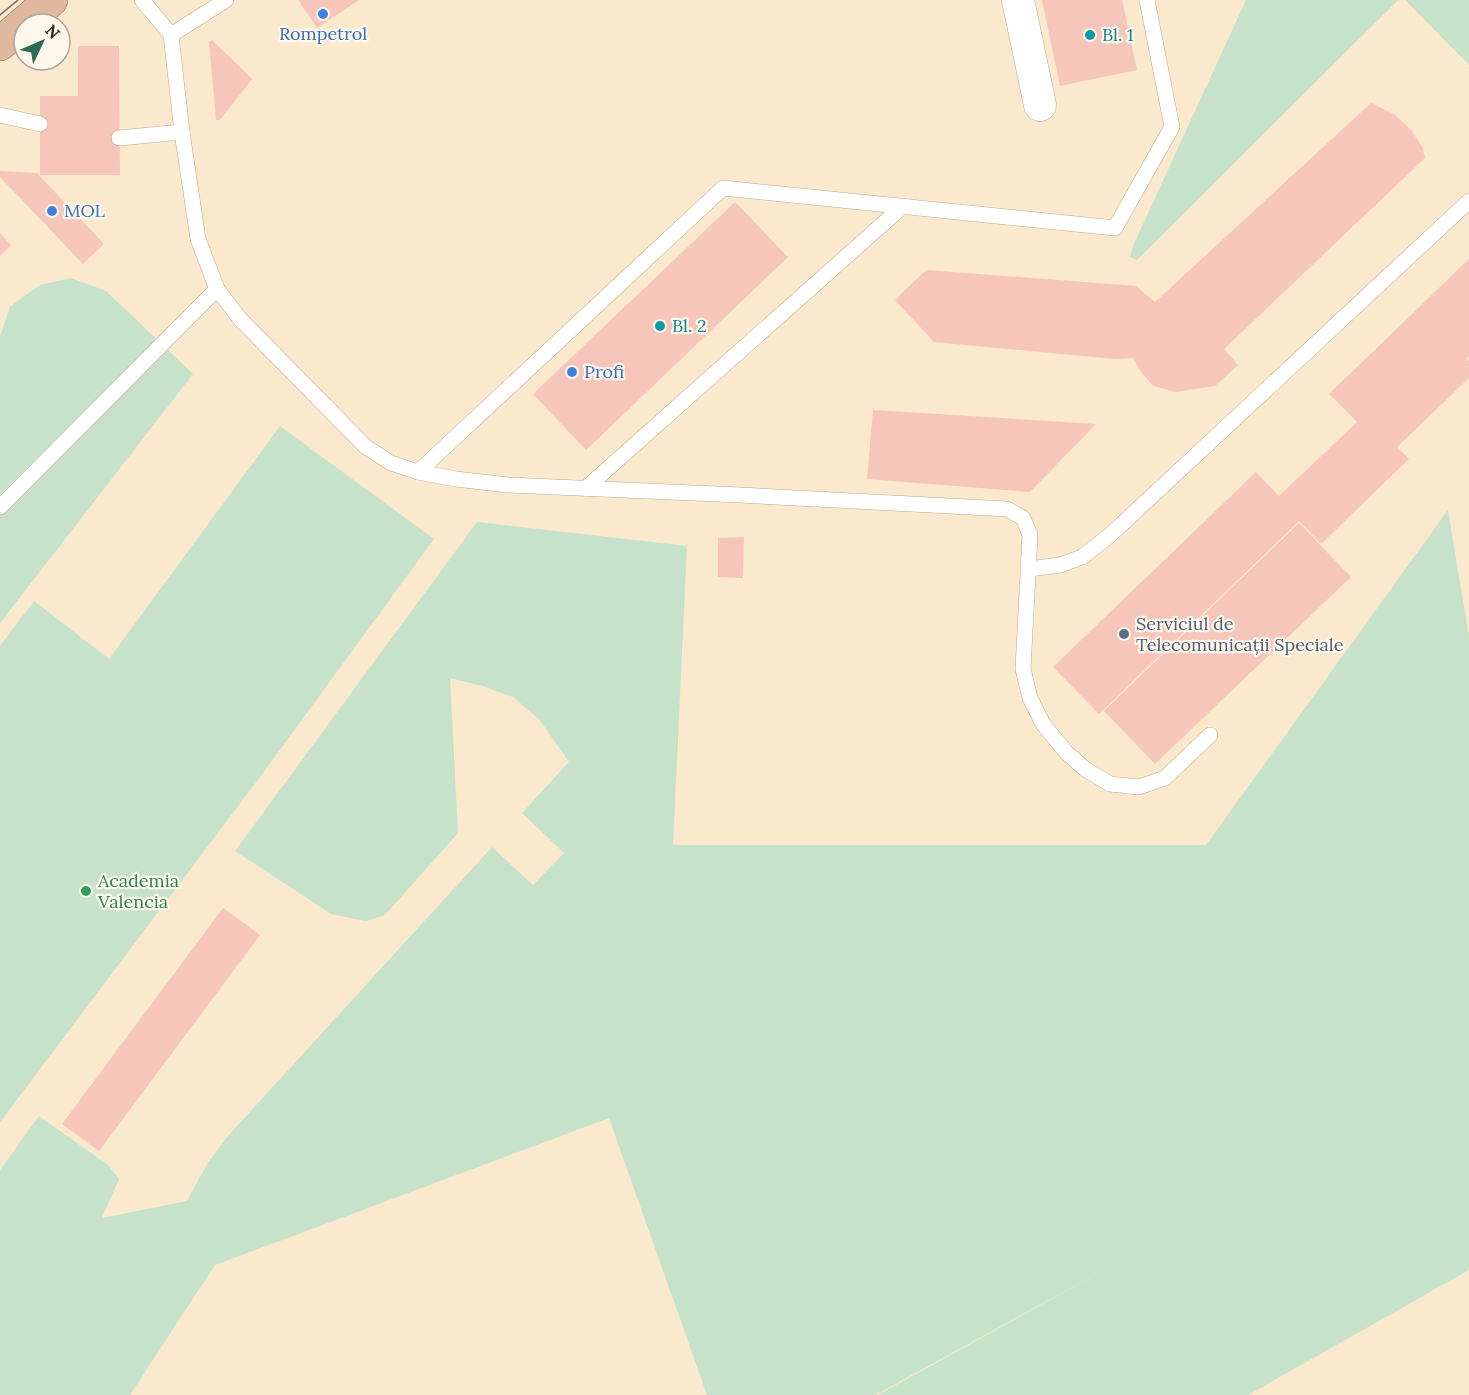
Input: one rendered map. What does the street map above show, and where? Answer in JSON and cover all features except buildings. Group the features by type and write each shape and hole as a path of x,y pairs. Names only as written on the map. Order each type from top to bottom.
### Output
{"main road":[{"path":"0,44 51,0"}],"street":[{"path":"1018,0 1040,105"}],"lane":[{"path":"142,0 171,36 198,239 217,289 240,319 366,447 391,463 418,472 508,485 1007,509 1023,518 1030,535 1023,669 1030,698 1043,724 1066,752 1085,769 1110,784 1139,787 1165,778 1210,735"},
{"path":"171,36 226,0"},
{"path":"418,472 723,188 1115,228 1172,127 1147,0"},
{"path":"0,115 40,124"},
{"path":"119,138 182,132"},
{"path":"1029,569 1060,565 1082,557 1108,536 1469,201"},
{"path":"586,488 903,206"},
{"path":"0,507 217,289"}],"green space":[{"path":"1246,0 1398,0 1137,260 1130,257 1133,246"},
{"path":"1405,0 1469,0 1469,65"},
{"path":"71,278 106,291 193,374 0,623 0,336 10,307 40,285"},
{"name":"Academia Valencia","path":"280,426 434,539 263,773 0,1122 0,646 34,601 109,659"},
{"path":"1448,510 1469,637 1469,1270 1248,1395 878,1395 1128,1257 875,1395 707,1395 609,1118 215,1265 130,1395 0,1395 0,1170 39,1116 108,1165 119,1179 102,1218 187,1201 207,1164 228,1136 492,847 533,885 564,853 522,813 569,762 539,719 513,697 483,686 450,678 458,833 385,915 366,921 331,914 235,851 477,522 687,546 673,845 1206,845"}],"tram line":[{"path":"0,15 18,0"}],"place":[{"name":"Rompetrol","path":"323,14"},
{"name":"Bl. 1","path":"1090,35"},
{"name":"MOL","path":"52,211"},
{"name":"Bl. 2","path":"660,326"},
{"name":"Profi","path":"572,372"},
{"name":"Serviciul de Telecomunicații Speciale","path":"1124,634"},
{"name":"Academia Valencia","path":"86,891"}]}
